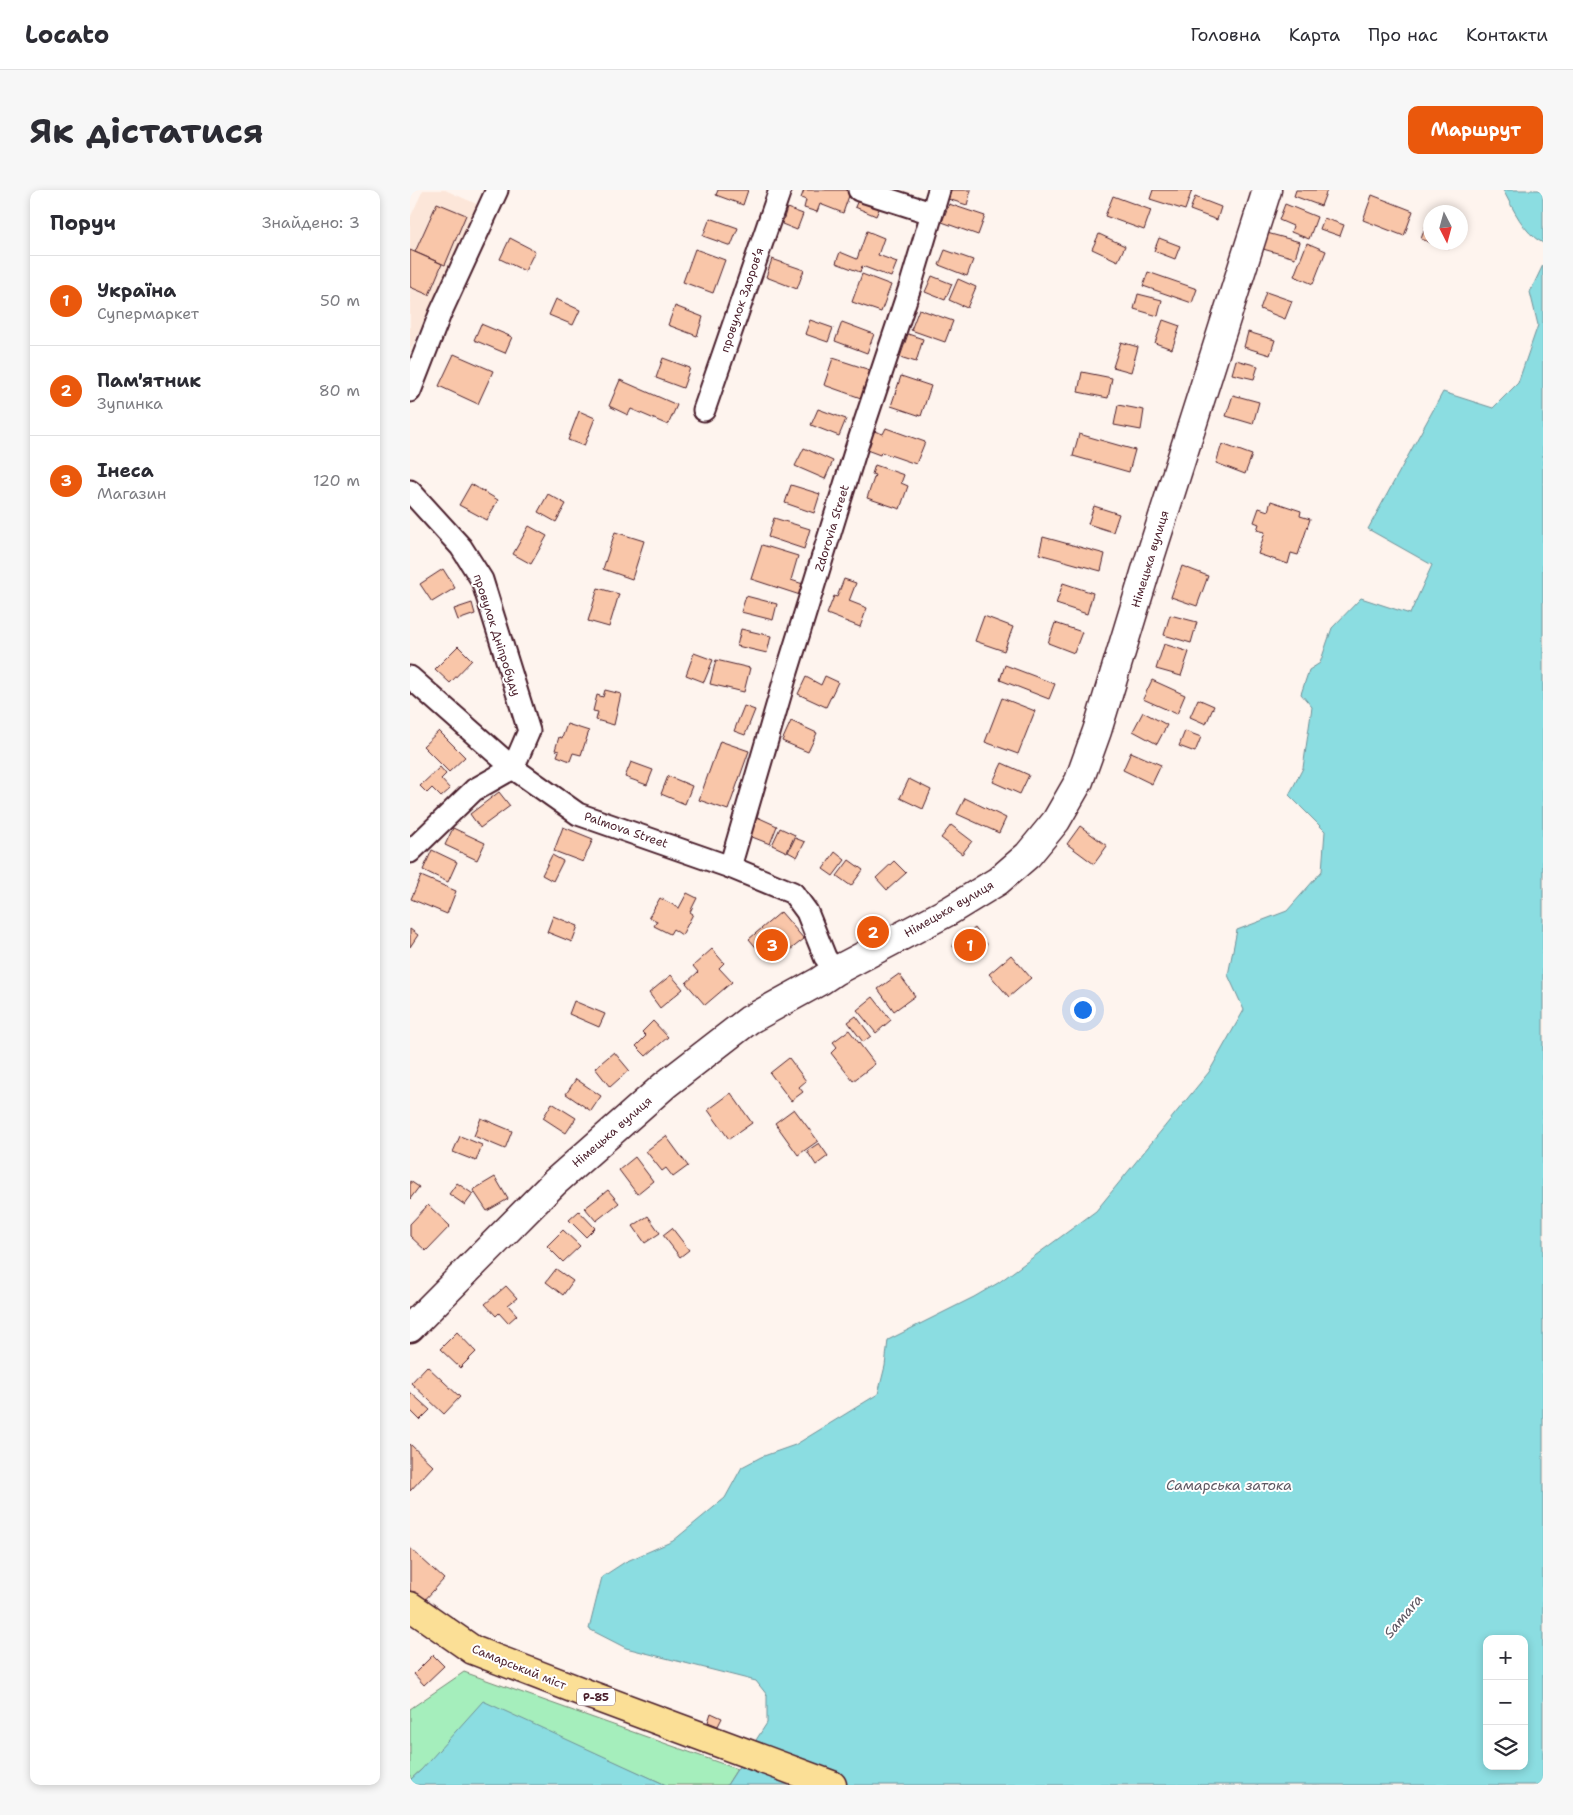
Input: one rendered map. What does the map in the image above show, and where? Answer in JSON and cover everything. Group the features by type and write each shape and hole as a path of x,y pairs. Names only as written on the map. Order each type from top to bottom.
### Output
{"main road":[{"name":"Німецька вулиця","path":"410,1328 554,1182 665,1085 749,1020 835,971 949,911 998,881 1028,855 1056,821 1079,781 1097,731 1267,190"},
{"name":"Самарський міст","path":"410,1606 472,1650 832,1785"},
{"path":"410,1630 472,1650"}],"street":[{"path":"410,391 440,314 497,190"},
{"name":"провулок Здоровʼя","path":"704,410 780,190"},
{"path":"859,190 931,213"},
{"name":"Zdorovia Street","path":"730,867 792,656 853,459 910,287 939,190"},
{"name":"провулок Дніпробуду","path":"410,491 461,547 482,580 528,732 513,768"},
{"name":"Palmova Street","path":"410,677 513,768 578,814 730,867 794,893 807,912 826,957 835,971"},
{"path":"410,852 474,790 513,768"}],"shaded area":[{"path":"423,190 445,190 479,205 410,351 410,218"}],"green space":[{"path":"464,1672 737,1769 727,1785 666,1785 592,1752 421,1770 410,1780 410,1709"}],"water":[{"path":"1503,190 1543,190 1543,243 1524,227"},
{"name":"Самарська затока","path":"1543,265 1543,1785 727,1785 767,1723 767,1695 756,1681 626,1648 589,1629 602,1577 625,1562 673,1541 725,1498 742,1467 761,1457 795,1445 878,1394 885,1366 888,1340 998,1283 1096,1211 1209,1072 1244,1010 1228,975 1237,930 1287,911 1322,871 1325,831 1289,795 1303,768 1312,707 1301,694 1309,670 1320,663 1332,628 1361,598 1410,614 1432,565 1368,529 1443,392 1493,408 1518,383 1538,325 1530,292"},
{"path":"483,1701 666,1785 410,1785 410,1780"}],"building":[{"path":"718,190 748,190 743,205 716,195"},
{"path":"804,190 851,190 843,213 820,204 817,212 804,208 806,200 801,198"},
{"path":"950,190 971,190 967,205 948,199"},
{"path":"1153,190 1192,190 1185,210 1150,199"},
{"path":"1296,190 1327,190 1321,206 1294,196"},
{"path":"861,193 882,202 876,216 855,207"},
{"path":"1372,195 1413,211 1404,236 1363,220"},
{"path":"1113,196 1151,210 1144,230 1105,216"},
{"path":"1195,197 1221,207 1217,220 1190,210"},
{"path":"437,203 466,215 445,265 415,252"},
{"path":"949,204 985,216 978,235 942,222"},
{"path":"1285,204 1317,217 1309,239 1291,232 1293,226 1279,220"},
{"path":"787,208 803,214 797,230 782,224"},
{"path":"710,218 738,228 731,246 703,236"},
{"path":"1324,218 1344,225 1340,236 1320,229"},
{"path":"867,231 884,238 878,255 897,262 891,277 862,266 860,272 836,263 840,252 857,259"},
{"path":"1267,233 1300,242 1295,258 1263,249"},
{"path":"1099,234 1125,246 1118,261 1092,249"},
{"path":"510,238 535,251 525,271 500,259"},
{"path":"1159,238 1180,246 1175,259 1154,251"},
{"path":"1307,243 1326,251 1313,284 1294,276"},
{"path":"695,249 725,260 713,293 683,282"},
{"path":"410,250 442,264 429,295 410,287"},
{"path":"945,250 973,260 967,276 939,265"},
{"path":"772,259 804,270 797,289 766,277"},
{"path":"1148,272 1197,289 1192,303 1143,286"},
{"path":"862,274 891,285 881,312 852,302"},
{"path":"932,276 952,284 945,300 925,292"},
{"path":"958,279 976,287 967,308 949,300"},
{"path":"1266,292 1292,301 1285,319 1260,309"},
{"path":"1138,294 1162,300 1158,316 1134,309"},
{"path":"556,299 580,310 573,325 549,315"},
{"path":"675,306 703,317 697,336 668,325"},
{"path":"919,309 953,321 945,342 911,330"},
{"path":"810,320 833,328 828,342 805,334"},
{"path":"1163,320 1180,326 1172,349 1155,343"},
{"path":"842,322 874,334 867,353 835,341"},
{"path":"481,324 512,337 505,353 474,340"},
{"path":"1248,332 1275,340 1270,355 1244,347"},
{"path":"908,334 923,339 916,362 900,357"},
{"path":"1121,342 1138,347 1131,372 1113,367"},
{"path":"454,354 493,371 478,404 439,386"},
{"path":"663,358 690,368 683,388 656,378"},
{"path":"833,358 870,370 861,398 824,385"},
{"path":"1236,360 1258,366 1254,379 1232,374"},
{"path":"1082,372 1112,378 1108,398 1078,392"},
{"path":"901,376 931,386 921,416 891,406"},
{"path":"620,380 677,405 668,425 631,409 628,415 609,406"},
{"path":"1233,395 1259,402 1253,424 1226,416"},
{"path":"1118,405 1144,410 1141,430 1114,425"},
{"path":"818,409 846,419 839,436 811,425"},
{"path":"579,411 595,418 584,446 568,440"},
{"path":"886,428 925,442 916,464 881,452 880,455 864,449 871,430 883,434"},
{"path":"1079,434 1135,450 1129,472 1073,456"},
{"path":"1222,444 1252,455 1245,474 1216,463"},
{"path":"804,448 833,461 825,479 795,466"},
{"path":"875,465 904,475 901,483 908,486 900,509 867,498 875,475 872,474"},
{"path":"471,484 498,500 487,520 459,505"},
{"path":"791,485 820,494 814,513 785,503"},
{"path":"548,494 566,504 556,522 538,512"},
{"path":"1271,501 1301,511 1300,516 1310,519 1298,555 1291,553 1288,564 1258,554 1265,532 1257,530 1259,524 1254,522 1259,508 1268,511"},
{"path":"1094,506 1119,514 1113,532 1088,524"},
{"path":"774,518 810,529 804,549 768,537"},
{"path":"529,526 547,536 531,564 513,554"},
{"path":"615,532 644,541 632,579 603,569"},
{"path":"1043,537 1105,554 1101,571 1039,554"},
{"path":"762,545 798,556 791,580 803,584 800,595 751,579"},
{"path":"1182,566 1208,576 1197,606 1171,597"},
{"path":"443,569 455,588 432,602 420,584"},
{"path":"844,579 856,583 849,601 867,608 860,627 827,614 834,596 837,597"},
{"path":"1063,583 1093,593 1087,614 1056,604"},
{"path":"598,588 619,594 609,627 588,621"},
{"path":"746,596 777,604 773,620 741,612"},
{"path":"472,603 475,614 458,620 454,609"},
{"path":"1170,615 1197,622 1191,643 1164,635"},
{"path":"984,616 1013,627 1004,651 975,641"},
{"path":"1055,623 1082,632 1074,653 1048,643"},
{"path":"741,629 771,636 767,653 737,646"},
{"path":"1164,644 1189,652 1181,676 1156,669"},
{"path":"458,646 472,660 450,683 435,669"},
{"path":"694,653 713,660 704,682 686,675"},
{"path":"716,660 750,668 744,692 710,684"},
{"path":"1005,665 1055,684 1049,699 1000,680"},
{"path":"825,676 838,682 826,707 798,694 806,677 821,685"},
{"path":"1152,680 1185,695 1177,714 1143,699"},
{"path":"605,690 621,694 614,725 596,720 598,712 593,711 597,695 603,697"},
{"path":"1002,698 1035,711 1018,754 985,742"},
{"path":"1198,699 1214,706 1206,724 1190,717"},
{"path":"744,706 755,710 745,735 734,731"},
{"path":"1143,712 1167,725 1157,744 1133,731"},
{"path":"791,721 817,733 808,752 782,741"},
{"path":"567,724 589,731 581,755 573,753 570,761 557,756 559,751 555,750 559,737 562,738"},
{"path":"439,731 465,757 449,772 423,746"},
{"path":"1185,731 1201,737 1195,752 1179,746"},
{"path":"720,741 749,751 728,810 699,800"},
{"path":"1131,752 1161,765 1152,784 1123,770"},
{"path":"631,762 653,770 647,785 625,777"},
{"path":"1002,763 1029,775 1020,794 993,782"},
{"path":"440,767 446,774 441,779 450,789 441,797 432,788 427,793 420,786"},
{"path":"668,776 692,786 685,804 661,794"},
{"path":"909,779 931,790 923,809 900,798"},
{"path":"499,792 510,806 480,828 470,814"},
{"path":"965,798 1006,818 999,833 957,814"},
{"path":"755,816 777,826 770,844 747,835"},
{"path":"951,825 972,841 962,854 941,838"},
{"path":"1080,826 1107,846 1094,864 1067,844"},
{"path":"563,827 593,839 583,862 554,851"},
{"path":"453,828 485,843 477,860 445,845"},
{"path":"780,828 795,835 787,852 772,845"},
{"path":"795,838 805,842 797,857 788,852"},
{"path":"432,850 457,862 448,882 423,870"},
{"path":"835,852 845,860 833,876 823,869"},
{"path":"552,855 563,861 553,881 542,875"},
{"path":"849,860 863,870 851,886 837,876"},
{"path":"894,861 906,873 887,890 876,878"},
{"path":"421,876 456,891 447,914 411,899"},
{"path":"687,893 697,898 690,912 693,914 682,935 673,929 670,934 654,926 657,921 649,917 660,898 679,908"},
{"path":"781,912 804,939 790,950 783,942 765,958 749,939"},
{"path":"553,916 578,926 572,942 547,932"},
{"path":"975,928 987,944 964,961 952,945"},
{"path":"410,929 418,935 410,947"},
{"path":"712,949 724,963 719,968 732,982 705,1005 686,983 698,972 693,966"},
{"path":"1011,955 1031,978 1009,997 989,974"},
{"path":"899,974 915,996 894,1011 878,989"},
{"path":"671,975 683,989 660,1008 649,993"},
{"path":"873,997 891,1020 876,1033 857,1010"},
{"path":"574,1001 605,1014 599,1027 569,1014"},
{"path":"856,1016 871,1036 863,1042 848,1022"},
{"path":"653,1021 668,1037 646,1056 636,1046 646,1036 642,1032"},
{"path":"849,1030 875,1064 853,1081 831,1053 837,1047 833,1042"},
{"path":"614,1052 629,1070 610,1087 595,1068"},
{"path":"789,1058 806,1081 799,1087 803,1092 791,1101 770,1073"},
{"path":"576,1079 601,1096 591,1111 566,1094"},
{"path":"731,1093 752,1123 729,1139 708,1110"},
{"path":"552,1103 576,1118 566,1133 543,1118"},
{"path":"794,1109 818,1141 798,1155 775,1123"},
{"path":"481,1118 512,1131 505,1149 474,1136"},
{"path":"460,1136 482,1145 476,1161 453,1152"},
{"path":"666,1136 688,1166 673,1177 666,1168 662,1171 646,1151"},
{"path":"819,1143 828,1156 816,1165 807,1151"},
{"path":"635,1157 653,1181 637,1194 619,1170"},
{"path":"495,1177 508,1199 487,1211 473,1190"},
{"path":"410,1181 419,1187 410,1199"},
{"path":"457,1183 473,1194 465,1205 449,1194"},
{"path":"608,1190 619,1203 596,1221 585,1208"},
{"path":"428,1205 450,1226 426,1251 410,1236 410,1224"},
{"path":"579,1211 595,1228 586,1237 569,1220"},
{"path":"648,1216 660,1233 645,1243 633,1226"},
{"path":"672,1228 689,1250 680,1257 663,1235"},
{"path":"563,1230 580,1246 563,1262 547,1246"},
{"path":"556,1269 573,1281 563,1295 546,1282"},
{"path":"506,1286 517,1298 508,1305 517,1315 508,1323 499,1313 496,1316 485,1304"},
{"path":"457,1332 476,1352 460,1368 440,1349"},
{"path":"427,1366 460,1397 444,1414 411,1383"},
{"path":"410,1392 430,1410 420,1420 410,1410"},
{"path":"410,1444 433,1466 410,1491"},
{"path":"410,1548 444,1579 422,1603 410,1592"},
{"path":"433,1655 444,1666 424,1685 414,1674"},
{"path":"711,1713 722,1718 718,1726 708,1722"}],"place":[{"name":"Пам'ятник","path":"873,932"},
{"name":"Інеса","path":"772,945"},
{"name":"Україна","path":"970,945"}],"water label":[{"name":"Samara","path":"1403,1616"}]}
